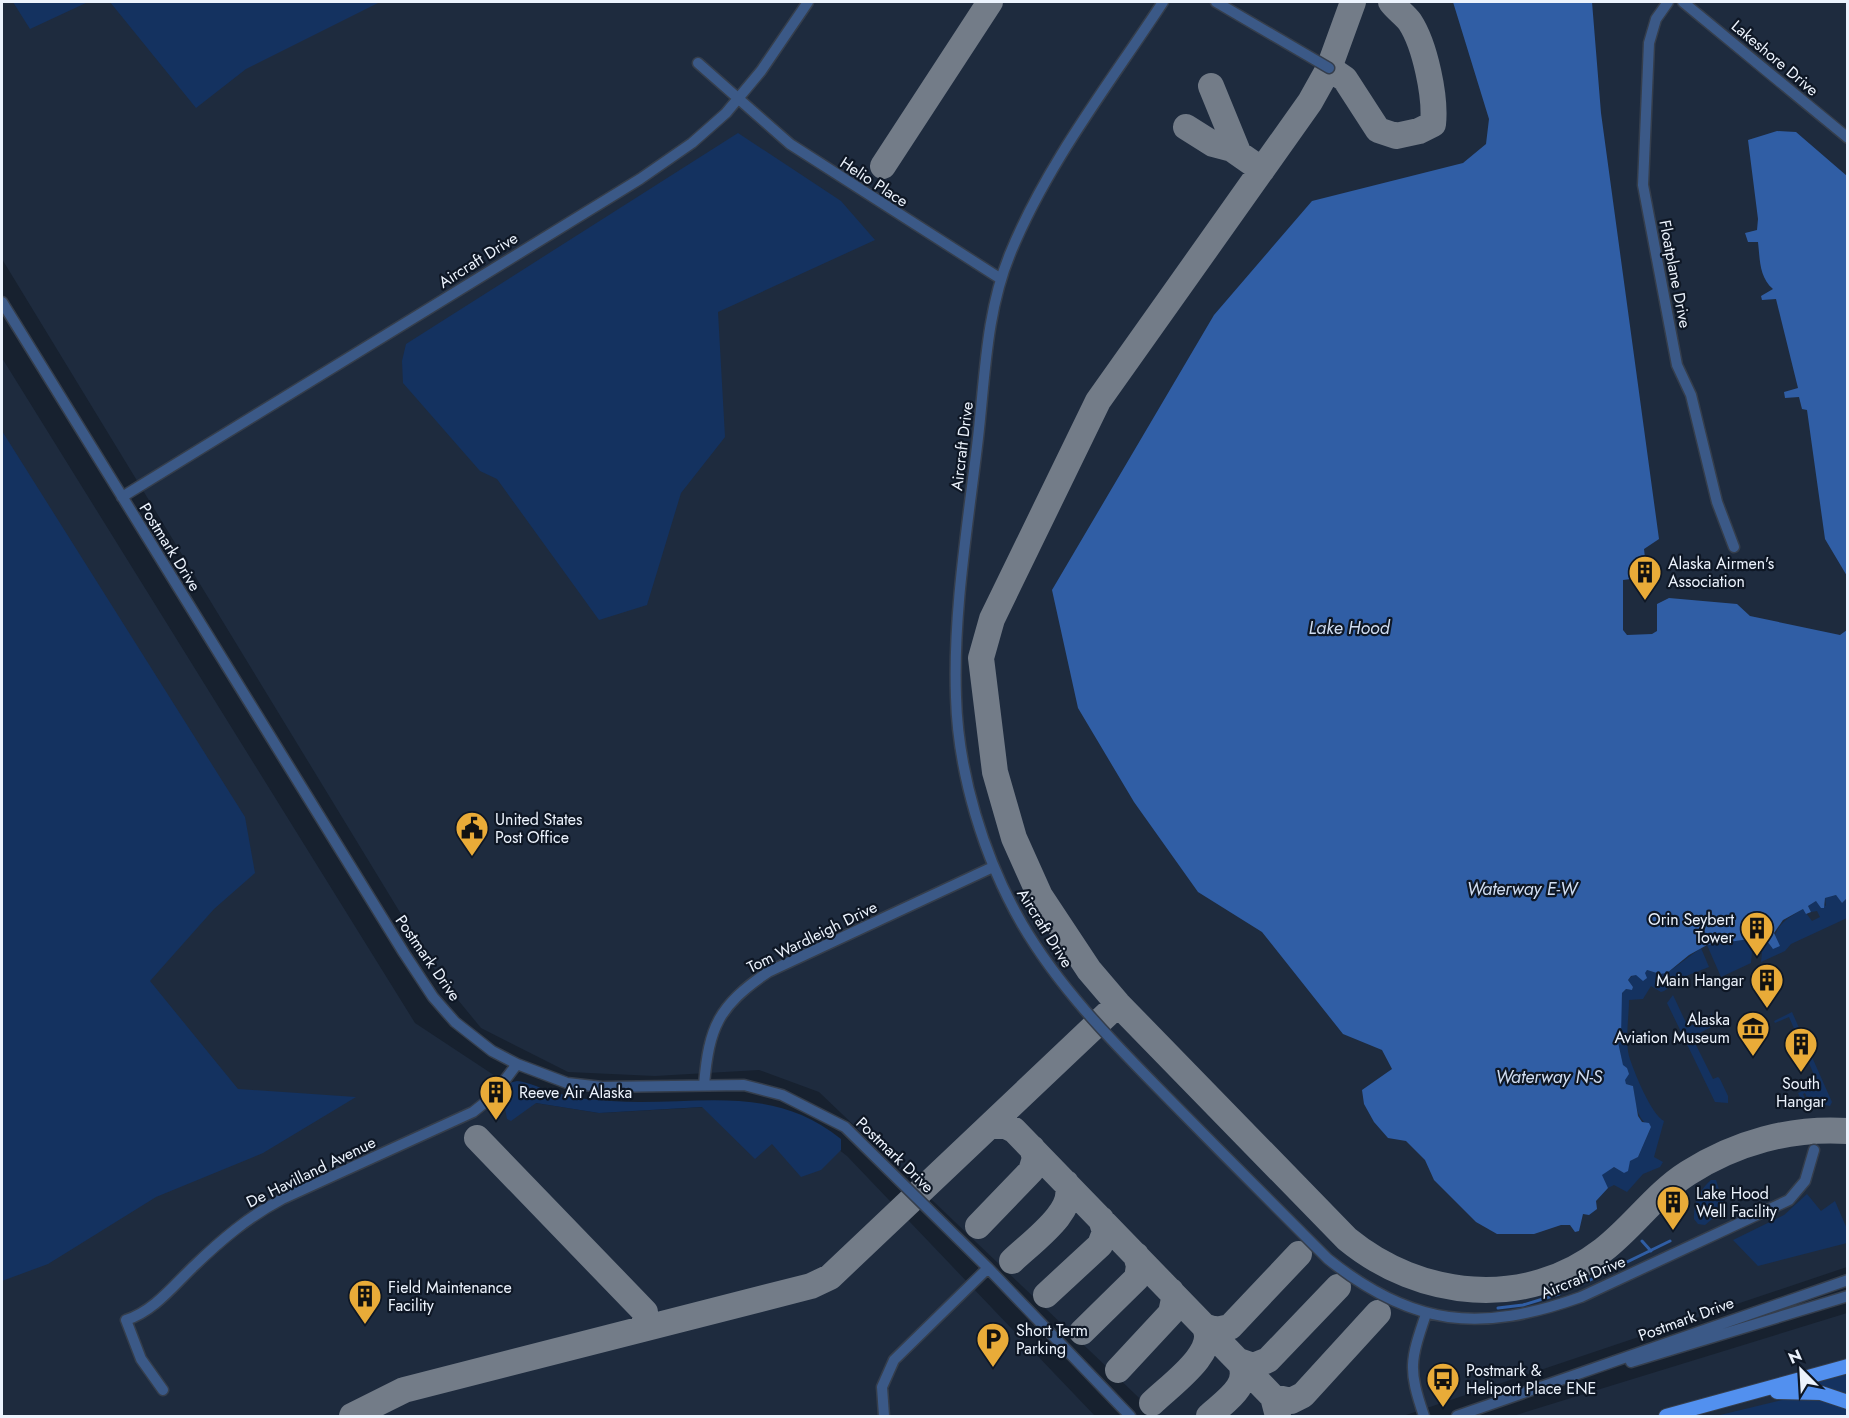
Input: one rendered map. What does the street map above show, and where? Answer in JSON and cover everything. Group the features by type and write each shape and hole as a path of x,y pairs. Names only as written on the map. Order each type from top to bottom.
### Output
{"main road":[{"path":"1666,1416 1848,1366"},
{"path":"1727,1400 1805,1391 1821,1393 1848,1402"}],"street":[{"name":"Aircraft Drive","path":"122,497 640,179 692,143 739,99 808,2"},
{"name":"Aircraft Drive","path":"1163,2 1044,184 1000,279 994,305 960,595 956,698 966,774 993,867 1041,954 1096,1025 1328,1259 1355,1280 1389,1300 1426,1314 1500,1318 1547,1309 1581,1297 1789,1200 1805,1181 1814,1150"},
{"path":"1216,2 1329,68"},
{"name":"Floatplane Drive","path":"1668,2 1656,19 1649,43 1643,185 1677,365 1691,394 1717,502 1734,547"},
{"name":"Lakeshore Drive","path":"1683,2 1848,138"},
{"name":"Helio Place","path":"698,63 790,144 1000,279"},
{"name":"Postmark Drive","path":"2,302 424,984 460,1026 492,1051 517,1064 567,1083 602,1087 744,1085 782,1095 845,1127 988,1268 1130,1416"},
{"name":"Tom Wardleigh Drive","path":"704,1085 707,1049 712,1032 721,1015 748,986 768,972 993,867"},
{"name":"De Havilland Avenue","path":"163,1390 141,1359 126,1320 152,1307 224,1238 257,1213 282,1199 473,1112 492,1097 517,1064"},
{"path":"884,1416 882,1387 894,1360 988,1268"},
{"name":"Postmark Drive","path":"1536,1390 1705,1328 1848,1280"},
{"name":"Postmark Drive","path":"1457,1416 1848,1296"},
{"path":"1424,1416 1412,1383 1411,1369 1413,1352 1426,1314"}],"shaded area":[{"path":"2,2 1847,2 1847,1267 1403,1416 1158,1416 819,1092 759,1070 655,1076 568,1072 481,1028 440,978 2,259"},
{"path":"13,2 88,2 30,29"},
{"path":"110,2 380,2 246,69 196,108"},
{"path":"738,133 841,201 875,240 718,312 725,437 681,493 647,605 599,620 497,479 480,471 403,383 402,361 406,344"},
{"path":"2,358 415,1023 536,1103 599,1113 723,1106 793,1114 847,1156 1095,1416 2,1416"},
{"path":"2,431 245,817 255,873 214,909 150,981 238,1089 356,1097 263,1153 156,1197 48,1264 2,1281"},
{"path":"1836,895 1842,903 1847,898 1847,918 1791,944 1785,951 1761,962 1762,953 1752,952 1751,963 1721,977 1707,945 1764,937 1772,948 1775,934 1781,924 1803,909 1812,921 1820,917 1817,911 1811,912 1808,906 1816,901 1826,906 1825,898"},
{"path":"1701,948 1709,967 1686,976 1664,991 1661,992 1651,986 1643,999 1629,1000 1627,1036 1629,1056 1649,1102 1664,1121 1654,1157 1663,1162 1660,1167 1643,1174 1627,1192 1614,1185 1608,1188 1601,1175 1614,1167 1624,1173 1630,1161 1638,1157 1651,1127 1639,1115 1633,1086 1626,1084 1624,1080 1627,1068 1623,1066 1618,1042 1622,993 1626,989 1632,990 1633,987 1628,980 1632,976 1647,970 1660,974 1667,973"},
{"path":"1673,995 1688,1027 1711,1016 1711,1013 1717,1024 1692,1037 1713,1079 1718,1077 1720,1079 1728,1096 1728,1103 1715,1102 1667,1003"},
{"path":"1792,1012 1832,1102 1830,1106 1809,1102 1805,1093 1803,1094 1806,1101 1801,1100 1798,1093 1818,1084 1805,1054 1791,1059 1789,1053 1802,1047 1789,1017 1775,1023 1774,1021"},
{"path":"517,1081 562,1095 595,1100 641,1102 730,1100 758,1103 786,1109 814,1121 841,1139 841,1150 821,1170 801,1177 772,1144 755,1159 702,1107 599,1113 536,1103 511,1121 507,1119 502,1092 509,1083"},
{"path":"1711,1180 1716,1180 1725,1208 1705,1225 1698,1224 1694,1219 1696,1202"},
{"path":"1807,1194 1821,1211 1835,1201 1847,1229 1847,1243 1758,1266 1733,1240 1784,1215"},
{"path":"1847,1313 1847,1416 1513,1416"},
{"path":"1847,1372 1847,1396 1805,1385"},
{"path":"1798,1396 1816,1398 1847,1409 1847,1416 1716,1416"}],"water":[{"name":"Lake Hood","path":"1453,2 1592,2 1601,113 1659,539 1644,549 1647,577 1623,580 1623,630 1627,635 1652,634 1657,631 1657,604 1669,598 1737,604 1750,616 1840,635 1847,630 1847,898 1842,903 1836,895 1825,898 1824,908 1821,908 1816,901 1808,906 1811,912 1806,914 1803,909 1783,920 1774,933 1780,946 1773,949 1764,937 1707,945 1689,955 1667,973 1660,974 1647,970 1645,973 1647,978 1643,981 1636,975 1631,976 1628,980 1633,987 1632,990 1626,989 1622,993 1621,1036 1618,1042 1623,1065 1629,1074 1625,1080 1626,1084 1633,1086 1638,1116 1642,1122 1649,1123 1651,1127 1638,1157 1630,1161 1628,1171 1624,1173 1614,1167 1602,1175 1608,1188 1596,1201 1597,1209 1589,1215 1583,1214 1579,1231 1575,1232 1570,1225 1561,1225 1534,1234 1497,1234 1476,1222 1434,1180 1425,1160 1406,1141 1388,1138 1374,1122 1364,1104 1362,1090 1392,1069 1382,1050 1343,1034 1262,932 1198,892 1134,802 1078,708 1052,590 1214,315 1312,201 1463,163 1486,144 1489,119"},
{"path":"1777,131 1796,132 1847,176 1847,576 1825,539 1807,410 1802,409 1799,397 1785,398 1784,392 1798,388 1776,299 1762,300 1761,296 1773,289 1763,273 1758,242 1748,242 1745,233 1757,230 1758,219 1748,140"}],"waterway":[{"path":"1642,1241 1651,1251"},
{"path":"1584,1283 1670,1241"},
{"path":"1498,1308 1523,1305 1559,1294"}],"taxiway":[{"path":"883,166 990,2"},
{"path":"1353,2 1329,68 1310,102 1098,401 992,619 981,658 995,772 1014,838 1040,896 1089,970 1118,1004 1347,1239 1376,1259 1407,1274 1440,1285 1474,1290 1507,1289 1541,1282 1573,1269 1603,1250 1676,1181 1706,1162 1764,1139 1806,1132 1848,1131"},
{"path":"1329,68 1345,79 1378,130 1396,136 1419,131 1433,124 1433,100 1425,57 1410,22 1391,2"},
{"path":"1211,86 1238,152"},
{"path":"1186,127 1213,144 1232,149 1262,170"},
{"path":"352,1416 404,1390 811,1286 830,1277 1118,1004"},
{"path":"991,1126 1006,1126 1014,1130 1273,1397 1278,1416"},
{"path":"477,1138 645,1312 645,1323 641,1329"},
{"path":"978,1226 1031,1171 1035,1158 1032,1148"},
{"path":"1012,1261 1060,1215 1066,1204 1068,1193 1066,1183"},
{"path":"1046,1295 1100,1245 1105,1232 1101,1219"},
{"path":"1204,1326 1216,1330 1230,1327 1299,1254"},
{"path":"1082,1332 1137,1278 1139,1266 1136,1255"},
{"path":"1239,1361 1253,1366 1268,1360 1338,1287"},
{"path":"1118,1370 1171,1313 1174,1299 1171,1291"},
{"path":"1273,1397 1291,1401 1303,1395 1378,1313"},
{"path":"1152,1403 1199,1357 1207,1336 1204,1326"},
{"path":"1209,1416 1229,1399 1240,1385 1243,1369 1239,1361"}],"place":[{"name":"Alaska Airmen's Association","path":"1645,601"},
{"name":"United States Post Office","path":"472,857"},
{"name":"Orin Seybert Tower","path":"1757,957"},
{"name":"Main Hangar","path":"1767,1009"},
{"name":"Alaska Aviation Museum","path":"1753,1057"},
{"name":"South Hangar","path":"1801,1073"},
{"name":"Reeve Air Alaska","path":"496,1121"},
{"name":"Lake Hood Well Facility","path":"1673,1231"},
{"name":"Field Maintenance Facility","path":"365,1325"},
{"name":"Short Term Parking","path":"993,1368"},
{"name":"Postmark & Heliport Place ENE","path":"1443,1408"}],"water label":[{"name":"Waterway E-W","path":"1522,889"},
{"name":"Waterway N-S","path":"1549,1077"}]}
